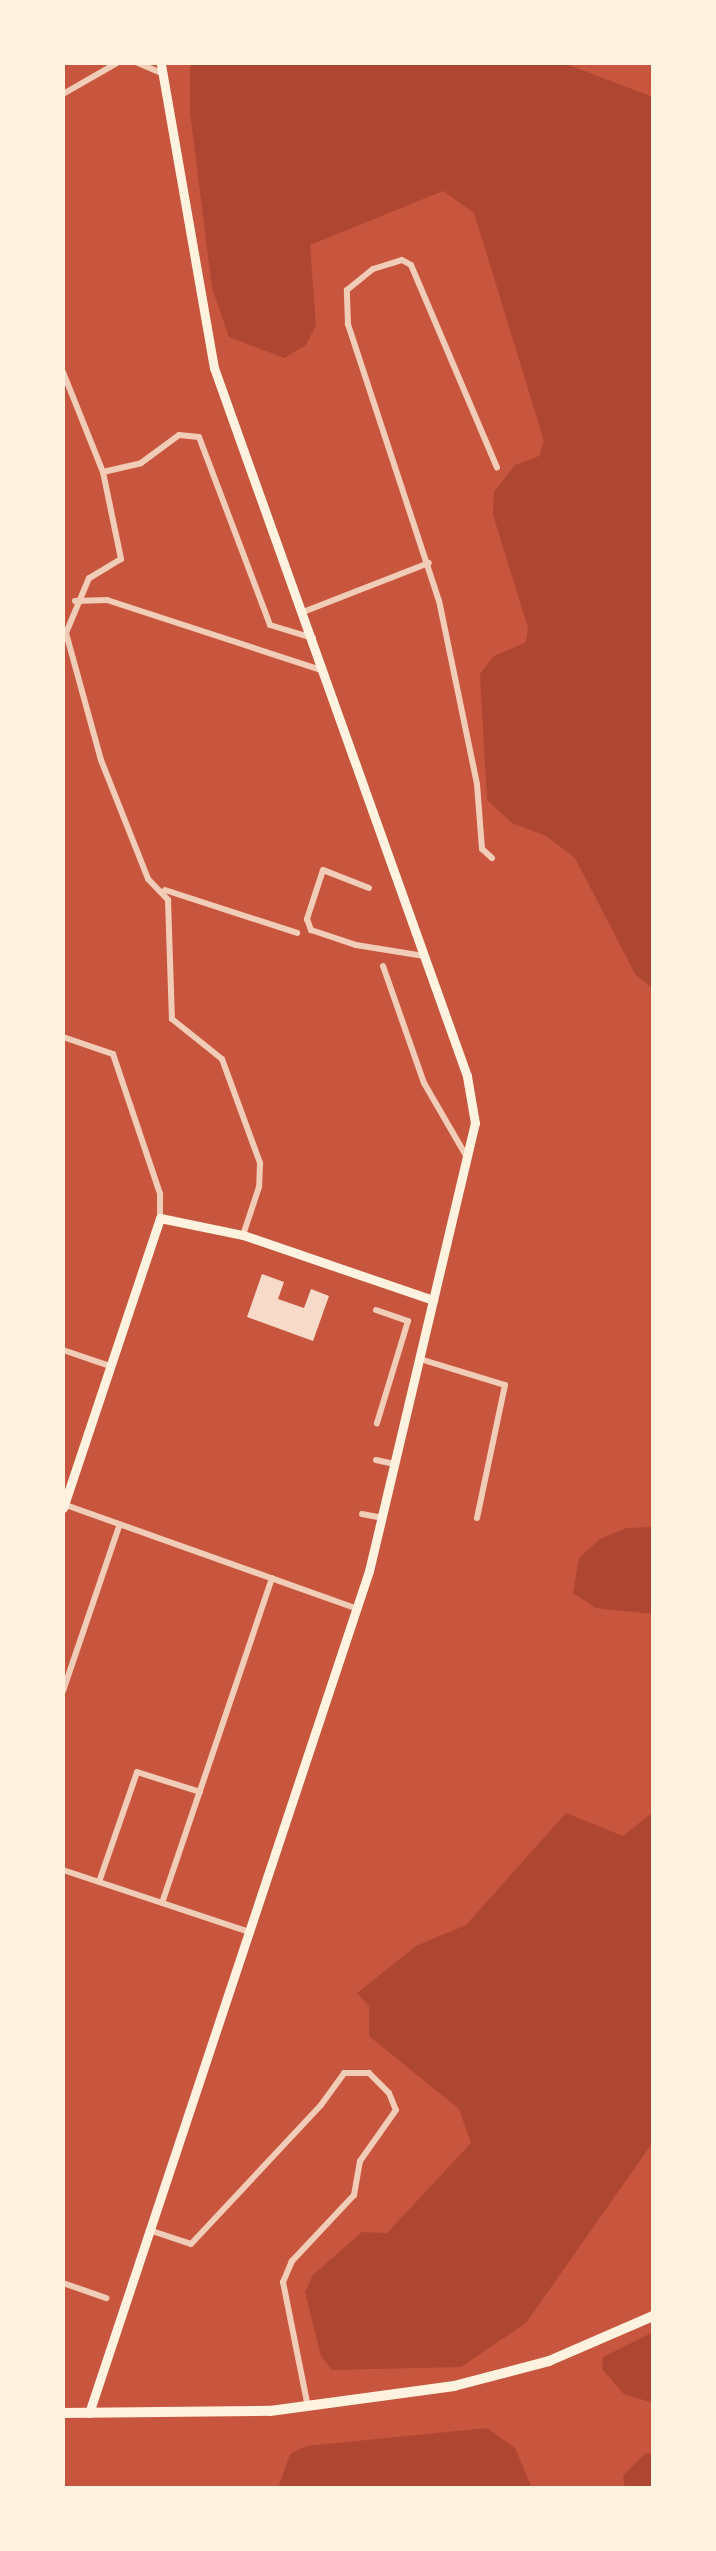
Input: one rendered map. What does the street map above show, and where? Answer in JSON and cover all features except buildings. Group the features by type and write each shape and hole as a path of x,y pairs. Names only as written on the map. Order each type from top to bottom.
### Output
{"main road":[{"path":"89,2413 358,1609 468,1159 472,1095 313,638 214,368 162,68"},
{"path":"63,1505 160,1218 243,1235 433,1300"},
{"path":"63,2413 308,2407 523,2370 653,2316"}],"street":[{"path":"63,94 117,63"},
{"path":"138,63 162,68"},
{"path":"492,858 482,849 477,784 429,563 348,324 347,290 373,270 402,260 411,265 497,468"},
{"path":"63,372 103,472 121,559 89,578 75,601 66,633 101,760 148,879 165,890 297,933"},
{"path":"103,472 141,463 179,435 199,438 270,625 313,638"},
{"path":"303,612 429,563"},
{"path":"75,601 107,600 324,671"},
{"path":"369,888 323,870 307,919 312,930 356,946 425,956"},
{"path":"165,890 172,1019 222,1059 260,1163 259,1187 243,1235"},
{"path":"383,966 424,1083 468,1159"},
{"path":"63,1037 113,1054 160,1195 160,1218"},
{"path":"376,1310 408,1321 377,1423"},
{"path":"63,1350 110,1366"},
{"path":"420,1359 505,1385 477,1518"},
{"path":"376,1460 394,1464"},
{"path":"63,1505 358,1609"},
{"path":"362,1514 382,1518"},
{"path":"63,1691 120,1524"},
{"path":"162,1903 272,1578"},
{"path":"99,1882 138,1772 200,1792"},
{"path":"63,1870 249,1932"},
{"path":"149,2230 191,2244 321,2105 344,2073 369,2073 389,2093 396,2110 360,2161 354,2195 292,2261 283,2282 308,2407"},
{"path":"63,2283 106,2298"}],"shaded area":[{"path":"190,63 563,63 653,97 653,989 635,974 575,858 546,836 512,823 487,800 480,674 494,656 526,642 528,628 493,515 494,492 515,465 539,456 544,441 474,213 443,191 310,245 316,325 306,345 284,358 229,337 212,288 190,112"},
{"path":"653,1527 653,1614 596,1608 573,1593 579,1558 600,1539 626,1528"},
{"path":"653,1812 653,2142 526,2323 461,2367 332,2370 321,2356 305,2292 313,2275 362,2232 387,2233 471,2143 459,2109 369,2036 369,2006 357,1993 416,1946 466,1925 566,1813 623,1836"},
{"path":"653,2332 653,2403 624,2394 602,2369 603,2357"},
{"path":"487,2428 515,2448 532,2488 278,2488 290,2454 306,2446"},
{"path":"646,2453 653,2454 653,2488 625,2488 623,2476"}]}
